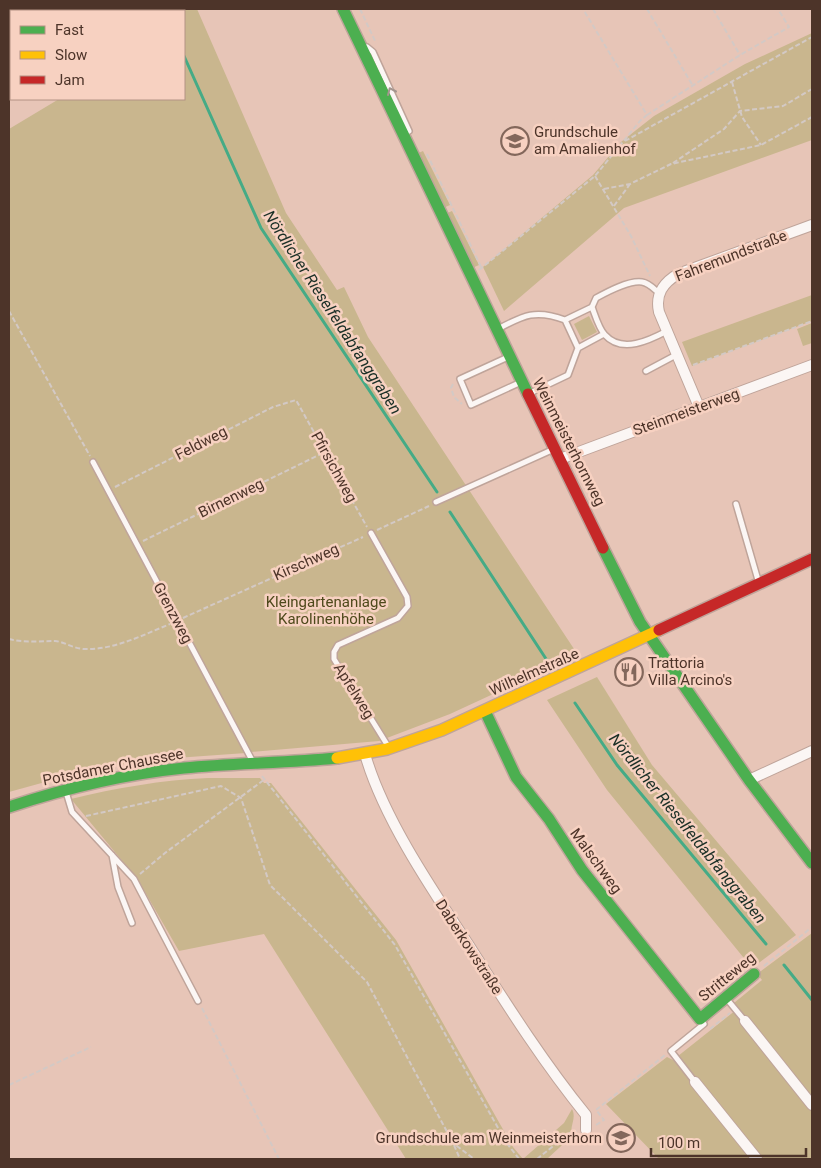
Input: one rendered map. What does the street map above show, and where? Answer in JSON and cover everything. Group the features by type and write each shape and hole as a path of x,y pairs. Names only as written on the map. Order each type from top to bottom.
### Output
{"street":[{"name":"Weinmeisterhornweg","path":"343,9 401,135 508,357 649,636 749,780 812,863"},
{"name":"Fahremundstraße","path":"699,407 667,331 657,302 659,293 668,280 678,274 812,226"},
{"name":"Steinmeisterweg","path":"557,454 699,407 812,365"},
{"name":"Wilhelmstraße","path":"258,769 365,754 390,748 485,711 812,559"},
{"name":"Malschweg","path":"485,711 516,778 549,819 582,870 700,1019"},
{"path":"749,780 812,751"},
{"name":"Daberkowstraße","path":"365,754 370,772 410,852 542,1059 586,1115 586,1130"},
{"name":"Potsdamer Chaussee","path":"9,807 65,789 184,768 258,769"},
{"name":"Stritteweg","path":"700,1019 754,974"},
{"path":"745,1021 812,1105"},
{"path":"695,1082 757,1159"}],"lane":[{"path":"495,330 531,314 544,314 564,320 592,307 596,298 631,284 641,282 649,284 659,293"},
{"path":"592,307 604,334 611,340 633,344 646,343 667,331"},
{"path":"564,320 578,348"},
{"path":"527,395 568,375 578,348 604,334"},
{"path":"646,371 677,354"},
{"path":"508,357 460,379 471,405 521,382"},
{"path":"436,502 557,454"},
{"name":"Grenzweg","path":"93,462 258,769"},
{"path":"736,504 758,583"},
{"name":"Apfelweg","path":"371,533 407,597 408,606 398,618 338,645 334,652 334,659 390,748"},
{"path":"65,789 72,812 134,879 198,1002"},
{"path":"112,854 118,887 132,923"},
{"path":"726,997 745,1021"},
{"name":"Stritteweg","path":"669,1052 704,1024 700,1019"},
{"path":"669,1052 695,1082"}],"path":[{"path":"360,9 376,44"},
{"path":"583,9 647,115"},
{"path":"647,9 694,87"},
{"path":"713,9 740,55"},
{"path":"468,274 482,269 595,176 647,115 694,87 740,55 789,27 778,9"},
{"path":"623,142 812,37"},
{"path":"731,82 742,117 761,145"},
{"path":"604,189 630,184 671,164 724,129 740,111 783,106 812,89"},
{"path":"671,164 761,145 812,117"},
{"path":"423,147 482,269"},
{"path":"595,176 614,206 654,283"},
{"path":"614,206 630,184"},
{"path":"9,311 93,462"},
{"path":"9,322 13,319"},
{"path":"689,367 812,321"},
{"name":"Pfirsichweg","path":"296,400 371,533"},
{"name":"Feldweg","path":"108,490 273,407 296,400"},
{"name":"Birnenweg","path":"136,544 325,452"},
{"name":"Kirschweg","path":"9,639 17,642 56,641 84,649 103,648 127,642 177,621 436,502"},
{"path":"258,769 395,944 506,1142 519,1159"},
{"path":"134,879 165,853 264,779"},
{"path":"80,820 88,814 220,786 241,798 270,885 367,982 460,1159"},
{"name":"Stritteweg","path":"754,974 812,928"},
{"path":"198,1002 279,1159"},
{"path":"9,1085 91,1047"},
{"path":"600,1106 669,1052"},
{"path":"537,1159 571,1132 586,1130"},
{"path":"453,1143 474,1159"}],"green space":[{"name":"Kleingartenanlage Karolinenhöhe","path":"197,9 286,213 337,290 344,287 368,337 578,655 450,714 379,741 251,752 155,578 246,753 147,760 85,771 9,792 9,129 57,100 185,100 185,10 144,10"},
{"path":"812,33 812,140 624,208 504,311 483,267 593,175 621,142 654,116 745,64"},
{"path":"423,151 450,205 441,209 414,155"},
{"path":"452,211 479,265 470,269 443,215"},
{"path":"812,295 812,321 692,366 682,342"},
{"path":"589,316 597,332 582,340 574,324"},
{"path":"812,323 812,343 803,346 797,329"},
{"path":"597,677 652,765 796,935 752,968 607,790 547,700"},
{"path":"208,778 260,778 264,783 271,783 396,940 513,1147 523,1159 406,1159 264,934 179,951 138,880 71,799 139,785"},
{"path":"812,933 812,1159 659,1159 606,1104 667,1057 673,1060 736,1010 738,1008 734,1003 762,980 757,974"},
{"path":"572,1109 574,1116 571,1129 572,1136 547,1159 523,1159 564,1123"}],"waterway":[{"name":"Nördlicher Rieselfeldabfanggraben","path":"185,58 261,228 437,492"},
{"name":"Nördlicher Rieselfeldabfanggraben","path":"450,512 552,668"},
{"name":"Nördlicher Rieselfeldabfanggraben","path":"575,703 617,765 766,944"},
{"name":"Nördlicher Rieselfeldabfanggraben","path":"784,965 812,1000"}],"traffic: fast":[{"path":"343,9 528,394"},
{"path":"603,548 640,622 749,780 812,863"},
{"path":"485,711 516,777 549,819 582,870 700,1019 754,974"},
{"path":"9,807 95,783 139,774 203,766 337,758"}],"traffic: slow":[{"path":"337,758 387,749 442,730 659,630"}],"traffic: jam":[{"path":"528,394 603,548"},
{"path":"659,630 812,559"}],"place":[{"name":"Grundschule am Amalienhof","path":"515,141"},
{"name":"Trattoria Villa Arcino's","path":"629,672"},
{"name":"Grundschule am Weinmeisterhorn","path":"621,1138"}]}
